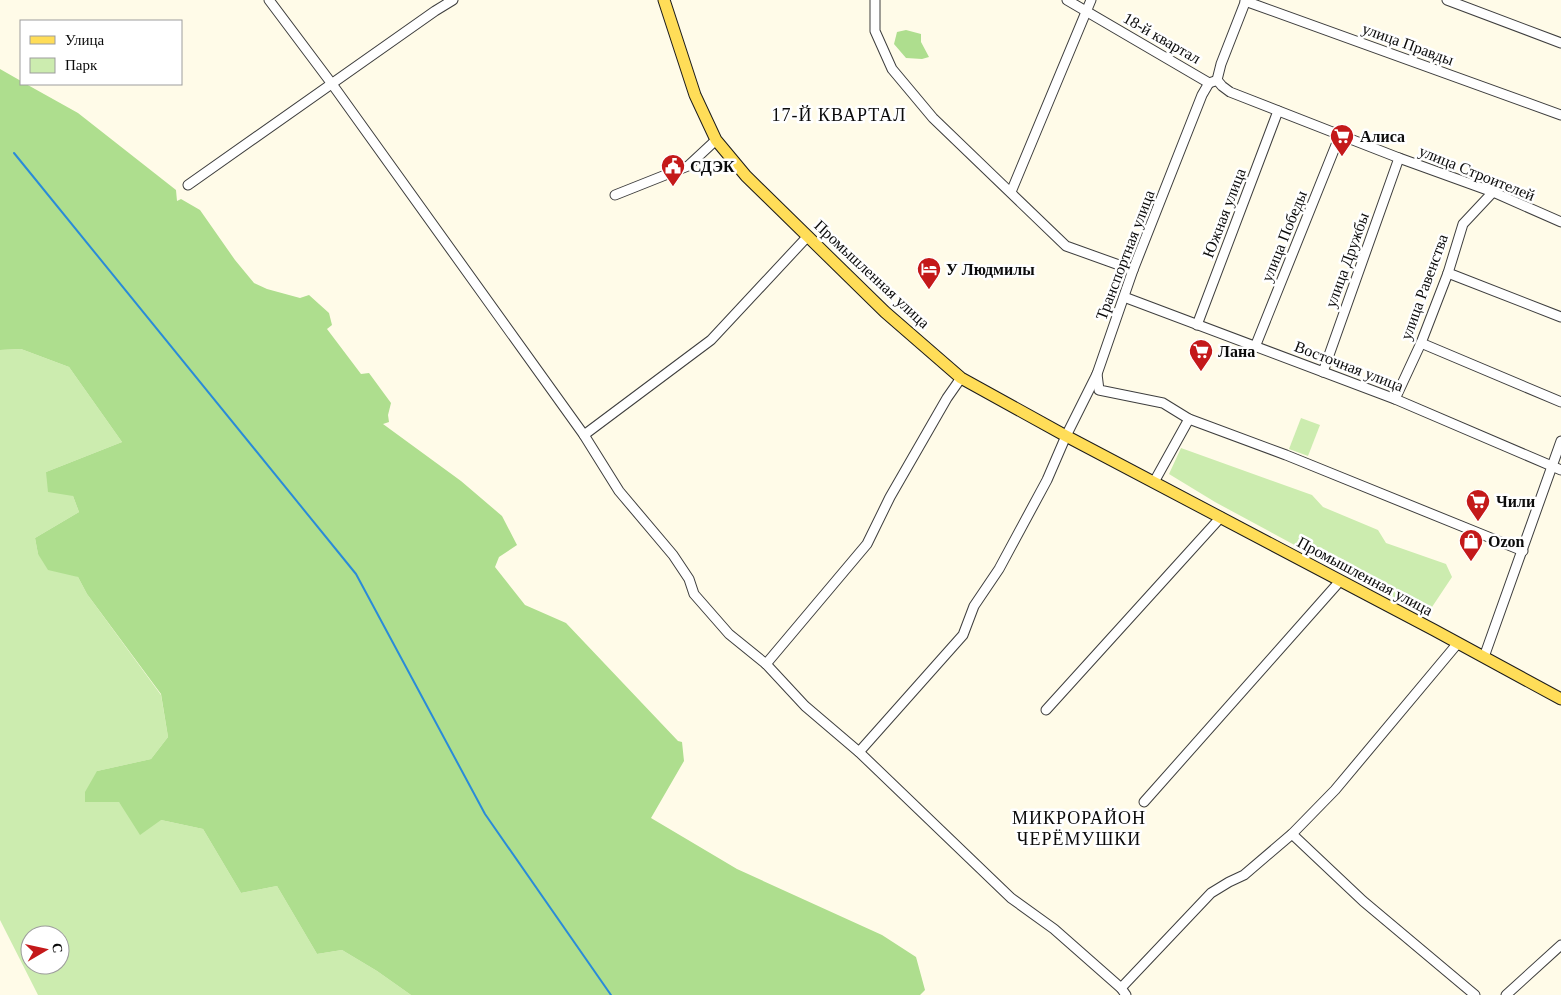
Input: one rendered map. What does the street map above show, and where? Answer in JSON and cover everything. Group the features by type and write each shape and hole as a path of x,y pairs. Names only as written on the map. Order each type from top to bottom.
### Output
{"main road":[{"name":"Промышленная улица","path":"664,0 695,95 716,140 746,176 885,312 961,378 1066,436 1561,699"}],"street":[{"path":"269,0 332,84 584,435 619,491 673,555 689,580 694,594 728,634 766,664 805,706 859,752 1011,898 1054,928 1124,992 1211,893 1244,875 1292,834 1335,790 1458,643"},
{"path":"188,185 453,0"},
{"path":"876,0 875,31 892,69 933,118 1066,246 1133,270"},
{"name":"18-й квартал","path":"1067,0 1087,13 1213,81"},
{"path":"1011,192 1091,0"},
{"name":"Транспортная улица","path":"859,752 963,635 974,606 1003,561 1047,480 1066,436 1097,374 1133,270 1202,95 1213,81 1221,64 1246,0"},
{"name":"улица Правды","path":"1246,0 1561,115"},
{"path":"1447,0 1561,43"},
{"name":"улица Строителей","path":"1213,81 1230,92 1492,192 1561,222"},
{"name":"Южная улица","path":"1198,325 1278,111"},
{"name":"улица Победы","path":"1255,347 1340,135"},
{"path":"615,195 688,166 716,140"},
{"name":"улица Дружбы","path":"1323,372 1399,158"},
{"name":"улица Равенства","path":"1395,399 1448,273 1463,224 1492,192"},
{"path":"584,435 711,340 808,236"},
{"path":"1448,273 1561,316"},
{"name":"Восточная улица","path":"1124,297 1395,399 1561,470"},
{"path":"1420,343 1561,402"},
{"path":"1097,374 1099,390 1163,403 1189,419 1286,455 1523,551"},
{"path":"766,664 867,544 890,497 947,398 961,378"},
{"path":"1154,482 1189,419"},
{"path":"1484,657 1561,441"},
{"path":"1046,710 1221,518"},
{"path":"1144,802 1340,581"},
{"path":"1292,834 1363,901 1475,995"},
{"path":"1506,995 1558,950 1561,945"}],"green space":[{"path":"906,30 921,34 921,42 929,57 922,59 906,58 894,44 897,32"},
{"path":"0,69 20,80 20,85 28,85 78,113 176,190 177,201 181,199 200,210 235,260 254,283 267,289 300,298 309,295 329,313 332,325 327,329 361,374 369,373 391,403 388,415 389,422 383,424 461,481 502,516 517,545 499,557 495,567 525,605 566,623 678,741 682,742 684,761 651,818 737,869 882,935 916,957 925,990 920,995 411,995 377,971 342,950 317,954 277,886 241,893 203,829 161,820 140,835 119,802 85,802 85,792 97,771 151,759 168,737 161,694 87,594 78,577 48,570 38,554 35,538 79,512 73,496 48,492 46,472 122,442 69,367 21,349 0,350"},
{"path":"21,349 69,367 122,442 46,472 73,496 79,512 35,538 38,554 78,577 87,594 161,695 168,737 151,759 97,771 119,802 161,820 203,829 241,893 277,886 317,954 342,950 377,971 411,995 38,995 28,975 70,975 70,925 20,925 20,959 0,920 0,350"},
{"path":"1301,418 1320,425 1308,456 1289,449"},
{"path":"1181,448 1312,495 1323,507 1378,530 1386,543 1446,564 1452,577 1426,616 1215,502 1169,474"}],"waterway":[{"path":"14,153 356,574 485,814 611,995"}],"place":[{"name":"Алиса","path":"1342,157"},
{"name":"СДЭК","path":"673,187"},
{"name":"У Людмилы","path":"929,290"},
{"name":"Лана","path":"1201,372"},
{"name":"Чили","path":"1478,522"},
{"name":"Ozon","path":"1471,562"}],"district":[{"name":"17-Й КВАРТАЛ","path":"839,115"},
{"name":"МИКРОРАЙОН ЧЕРЁМУШКИ","path":"1079,828"}]}
